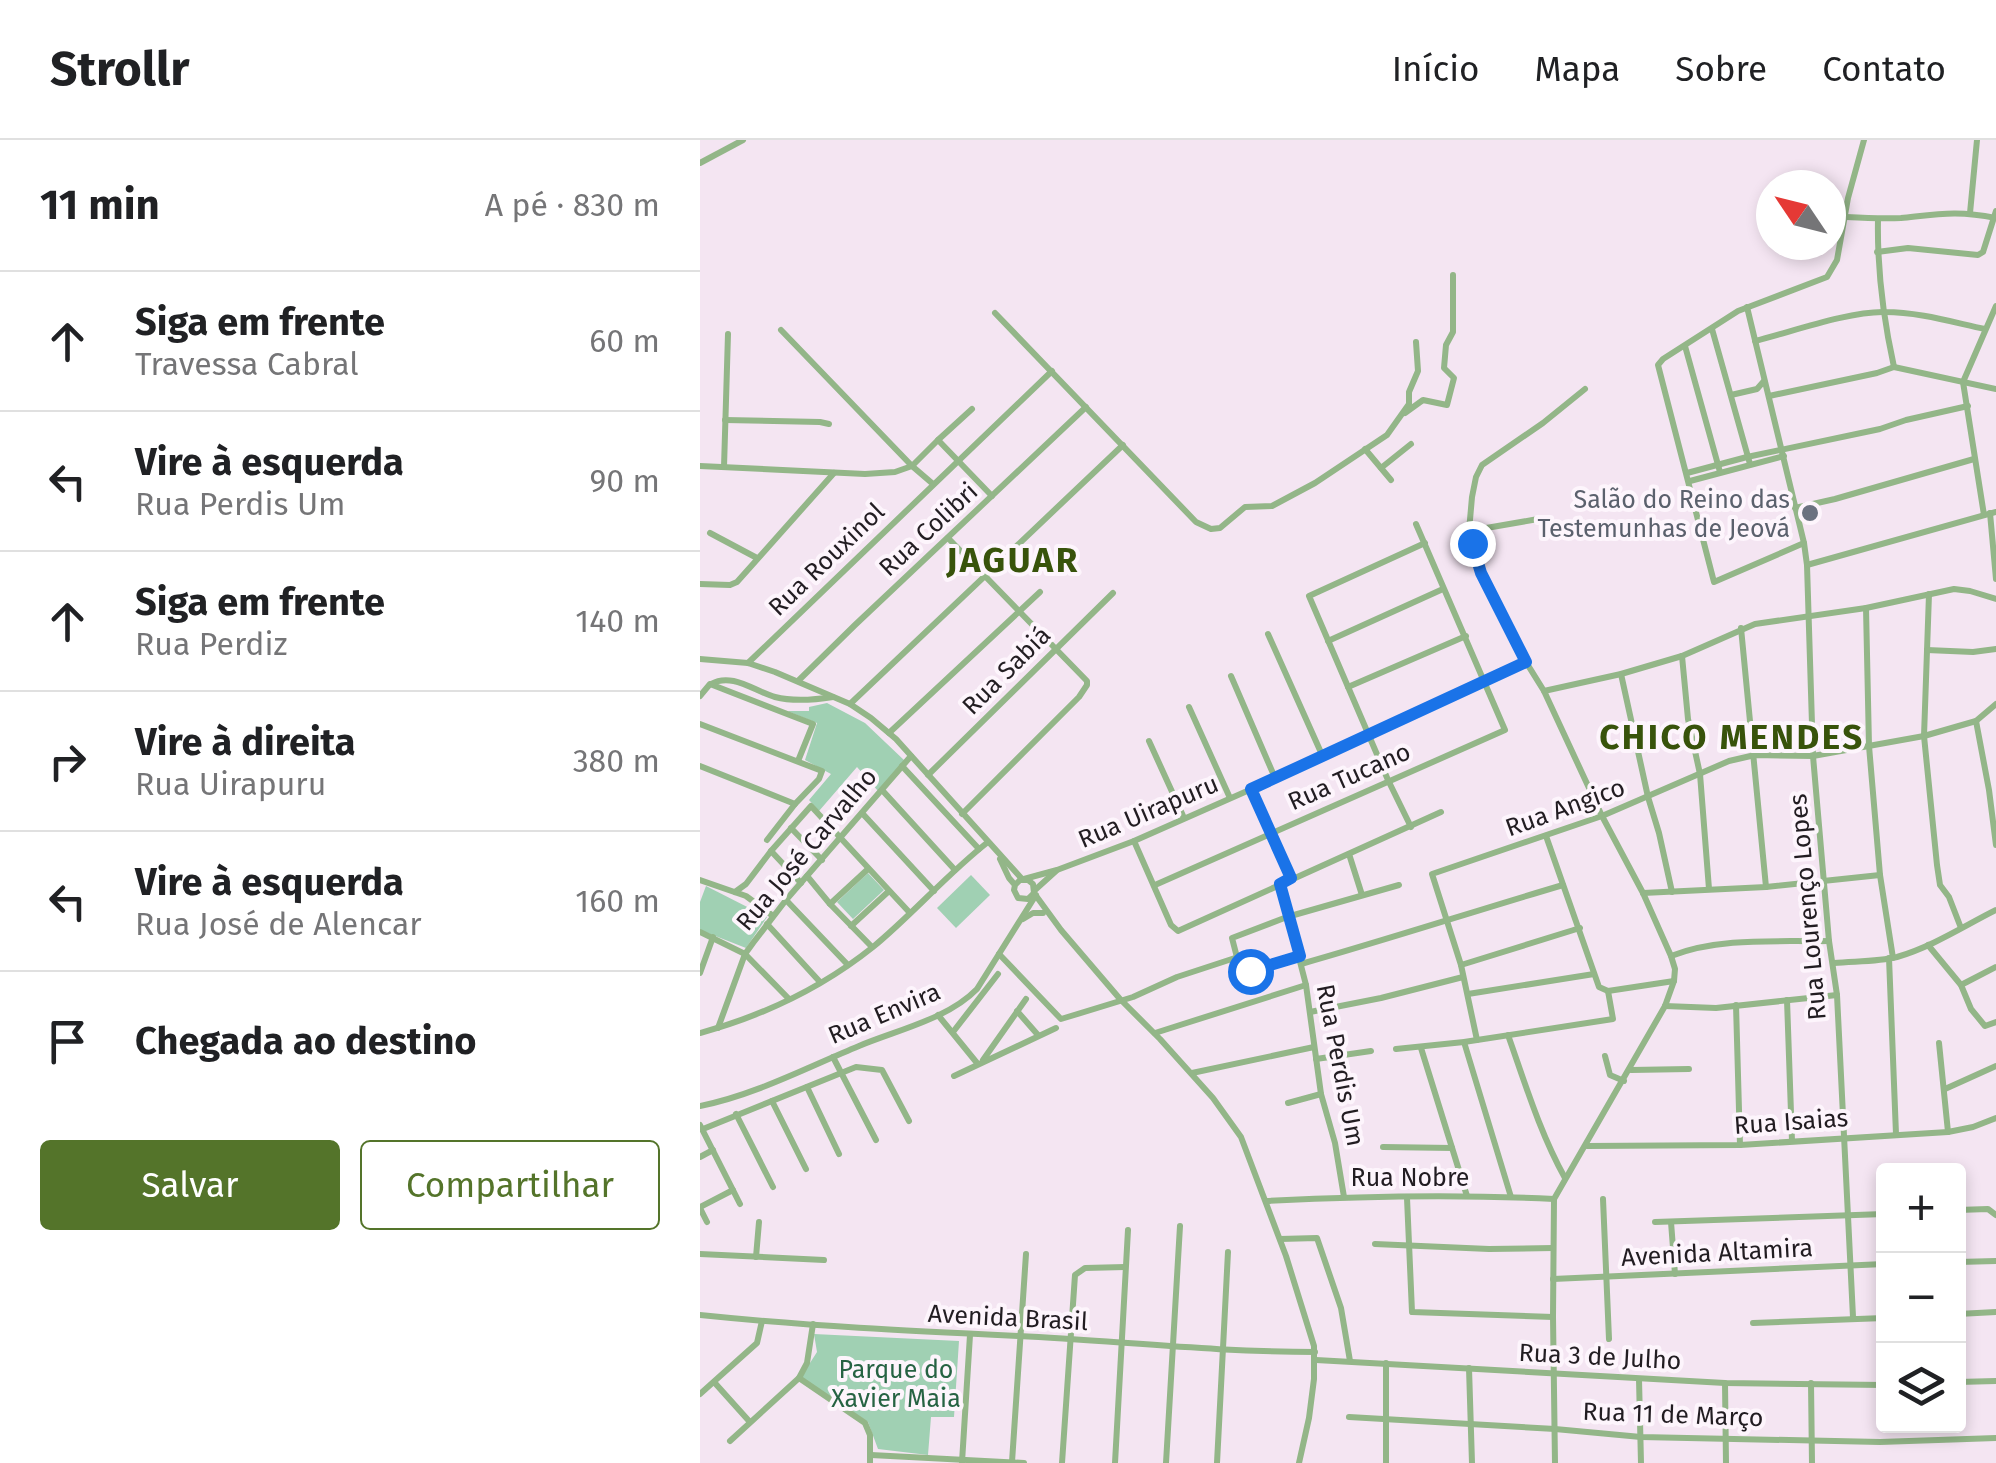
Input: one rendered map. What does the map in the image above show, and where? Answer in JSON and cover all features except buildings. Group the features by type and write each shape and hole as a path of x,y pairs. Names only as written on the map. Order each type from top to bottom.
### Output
{"street":[{"path":"1864,140 1846,217 1878,219 1940,212 1996,216 1983,252 1978,254 1908,248 1877,252"},
{"path":"1970,213 1977,140"},
{"path":"700,163 739,141"},
{"path":"1878,219 1882,312 1894,367"},
{"path":"1804,543 1714,582 1658,363 1748,307 1826,277 1837,260"},
{"path":"1404,412 1422,400 1446,406 1454,378 1444,368 1446,345 1453,332 1453,275"},
{"path":"1996,306 1963,382 1974,459 1990,513 1996,579"},
{"name":"Rua Lourenço Lopes","path":"1748,307 1807,565 1813,756 1837,995 1853,1317"},
{"path":"1755,341 1882,312 1931,317 1984,329"},
{"path":"995,313 1196,522 1215,529 1245,506 1269,507 1296,494 1387,435 1409,404 1409,392 1418,370 1416,342"},
{"path":"1712,329 1749,461"},
{"path":"781,330 933,484"},
{"path":"724,467 728,334"},
{"path":"1685,346 1718,469"},
{"path":"1769,396 1894,367 1996,389"},
{"name":"Rua Rouxinol","path":"748,663 1052,371"},
{"path":"1731,395 1756,388 1764,380"},
{"path":"1556,1463 1554,1199 1665,1006 1675,970 1643,893 1602,816 1544,690 1481,573 1469,532 1472,497 1482,465 1585,389"},
{"path":"1688,477 1968,406"},
{"name":"Rua Colibri","path":"798,681 1086,407"},
{"path":"700,466 895,472 912,466 972,409"},
{"path":"725,420 828,424"},
{"path":"938,440 992,496"},
{"path":"1380,468 1411,444"},
{"path":"850,704 1124,446"},
{"path":"1365,449 1391,480"},
{"path":"1795,508 1974,459"},
{"path":"700,584 736,582 835,472"},
{"path":"1807,565 1990,513"},
{"path":"1469,532 1538,519"},
{"path":"1416,524 1489,681"},
{"path":"710,533 757,558"},
{"path":"948,538 1087,685 962,814"},
{"path":"1411,827 1308,596 1425,543"},
{"path":"1328,641 1444,589"},
{"path":"1544,690 1682,656 1755,624 1866,608 1954,589 1996,600"},
{"path":"889,733 1040,592"},
{"name":"Rua Sabiá","path":"928,775 1113,593"},
{"path":"1929,594 1924,736 1940,885 1949,896 1961,928"},
{"path":"1866,608 1869,746 1891,958 1896,1134"},
{"path":"1741,628 1766,887"},
{"path":"1268,634 1323,757"},
{"path":"1348,686 1466,636"},
{"path":"1927,650 1996,649"},
{"path":"1682,656 1688,719 1700,774 1709,890"},
{"path":"700,659 748,663 798,681 850,704 889,733 998,854 1009,878 1031,881 1052,918 1227,1115 1241,1137 1280,1239 1305,1312 1315,1356 1309,1418 1299,1463"},
{"name":"Rua Uirapuru","path":"1021,881 1134,840 1526,662"},
{"path":"1621,674 1672,892"},
{"path":"1231,676 1275,778"},
{"path":"700,696 710,684 726,679 777,698 810,700 834,696"},
{"name":"Rua Tucano","path":"1154,885 1505,730 1489,681"},
{"path":"710,684 813,724 798,761"},
{"path":"791,698 812,687"},
{"name":"Rua Angico","path":"1446,920 1432,874 1602,816 1729,761 1755,755 1813,756 1924,736 1976,721 1996,704"},
{"path":"1189,708 1230,798"},
{"path":"1976,721 1993,789 1996,845"},
{"path":"700,724 822,771 767,840"},
{"path":"1149,740 1184,818"},
{"name":"Rua José Carvalho","path":"718,1028 745,954 786,900 911,756"},
{"path":"700,766 795,804"},
{"path":"902,766 979,849"},
{"path":"1251,789 1291,878"},
{"path":"882,790 956,870"},
{"path":"735,892 811,806 910,913"},
{"path":"1134,840 1178,931 1441,812"},
{"path":"862,813 934,892"},
{"path":"791,828 822,860"},
{"path":"1546,836 1600,987 1608,991 1674,982"},
{"path":"700,1033 790,1000 820,982 872,947 988,842"},
{"path":"771,851 801,883"},
{"path":"1349,854 1362,896"},
{"path":"830,904 868,869"},
{"name":"Rua Uirapuru","path":"1025,900 1057,870"},
{"path":"1643,893 1766,887 1880,875"},
{"path":"808,876 872,947"},
{"path":"1021,881 1014,890 1052,918"},
{"path":"700,882 735,892 773,916"},
{"name":"Rua Perdis Um","path":"1280,884 1306,985 1321,1094 1335,1142 1344,1197"},
{"path":"1399,885 1288,916 1232,938 1240,968 1250,971 1408,934 1563,885"},
{"path":"851,926 889,891"},
{"path":"786,900 847,964"},
{"path":"1022,920 1025,900"},
{"name":"Rua Envira","path":"700,1106 766,1084 938,1015 968,998 1022,920 1025,900"},
{"path":"1834,963 1891,958 1928,946 1996,910"},
{"path":"1022,920 1033,913 1043,913"},
{"path":"1446,920 1461,965 1477,1040"},
{"path":"767,924 820,982"},
{"path":"1461,965 1580,928"},
{"path":"700,932 745,954 790,1000"},
{"path":"700,973 713,937"},
{"path":"1671,956 1721,944 1829,941"},
{"path":"1928,946 1961,986 1985,1026 1996,1022"},
{"path":"999,954 1061,1019 1238,957"},
{"path":"1961,986 1996,967"},
{"path":"953,1032 998,974"},
{"path":"1468,994 1594,974"},
{"path":"1310,1012 1463,977"},
{"path":"1155,1033 1306,985"},
{"path":"1396,1049 1613,1019 1608,991"},
{"path":"1665,1006 1716,1008 1837,995"},
{"path":"980,1062 1026,999"},
{"path":"1787,1000 1792,1141"},
{"path":"1736,1005 1740,1145"},
{"path":"1017,1011 1038,1036"},
{"path":"938,1015 980,1062"},
{"path":"954,1076 1056,1028"},
{"path":"1508,1035 1554,1158 1566,1178"},
{"path":"1464,1042 1511,1197"},
{"path":"1939,1042 1948,1132"},
{"path":"1191,1074 1314,1048"},
{"path":"1420,1048 1467,1196"},
{"path":"1316,1059 1371,1051"},
{"path":"1605,1056 1610,1075 1624,1081"},
{"path":"833,1057 876,1140"},
{"path":"1945,1089 1996,1066"},
{"path":"740,1204 702,1127 856,1067 882,1070 909,1121"},
{"path":"1630,1070 1689,1069"},
{"path":"807,1087 840,1154"},
{"path":"1288,1103 1321,1094"},
{"path":"772,1101 806,1169"},
{"path":"736,1114 774,1186"},
{"name":"Rua Isaias","path":"1586,1146 1740,1145 1948,1132 1996,1118"},
{"path":"1382,1147 1452,1148"},
{"path":"700,1157 713,1150"},
{"path":"707,1222 700,1208 733,1190"},
{"name":"Rua Nobre","path":"1266,1202 1344,1197 1554,1199"},
{"path":"1407,1198 1412,1312 1553,1317"},
{"path":"1604,1198 1610,1339"},
{"path":"1966,1210 1988,1209 1995,1214"},
{"path":"1654,1222 1876,1214"},
{"path":"756,1256 759,1222"},
{"path":"1672,1222 1675,1274"},
{"path":"1166,1463 1180,1226"},
{"path":"1115,1463 1128,1230"},
{"path":"1280,1239 1317,1238 1341,1308 1350,1360"},
{"path":"1375,1244 1554,1248"},
{"path":"1217,1463 1228,1252"},
{"path":"700,1254 824,1260"},
{"path":"1012,1462 1026,1254"},
{"path":"1966,1262 1996,1261"},
{"name":"Avenida Altamira","path":"1553,1279 1876,1264"},
{"path":"1062,1463 1076,1273 1085,1268 1125,1267"},
{"path":"1966,1314 1996,1312"},
{"path":"702,1325 704,1316"},
{"name":"Avenida Brasil","path":"704,1316 1315,1356"},
{"path":"1753,1323 1876,1318"},
{"path":"700,1394 757,1343 762,1321"},
{"path":"730,1441 799,1378 807,1363 813,1324"},
{"path":"962,1462 970,1335"},
{"name":"Rua 3 de Julho","path":"1315,1356 1555,1375 1724,1383 1876,1384"},
{"path":"1386,1363 1386,1463"},
{"path":"1469,1368 1472,1463"},
{"path":"799,1378 864,1423 870,1435 871,1459 1024,1463"},
{"path":"1638,1378 1641,1463"},
{"path":"1966,1382 1996,1381"},
{"path":"714,1382 750,1421"},
{"path":"1724,1383 1726,1463"},
{"path":"1811,1383 1812,1463"},
{"name":"Rua 11 de Março","path":"1348,1417 1641,1437 1880,1442 1996,1438"}],"green space":[{"path":"827,703 865,723 905,761 878,791 857,767 819,811 809,800 831,774 805,760 817,723 787,711 809,711 809,707"},
{"path":"868,873 884,890 853,919 837,902"},
{"path":"971,875 990,895 956,928 937,908"},
{"path":"706,886 767,917 746,948 700,930 700,902"},
{"name":"Parque do Xavier Maia","path":"814,1334 959,1341 954,1417 931,1417 928,1455 878,1449 868,1422 801,1377 817,1352"}],"place":[{"name":"Salão do Reino das Testemunhas de Jeová","path":"1810,513"}],"district":[{"name":"JAGUAR","path":"1013,560"},
{"name":"CHICO MENDES","path":"1732,737"}],"route":[{"path":"1250,971 1300,956 1280,884 1291,878 1251,789 1526,662 1481,573 1472,543"}]}
